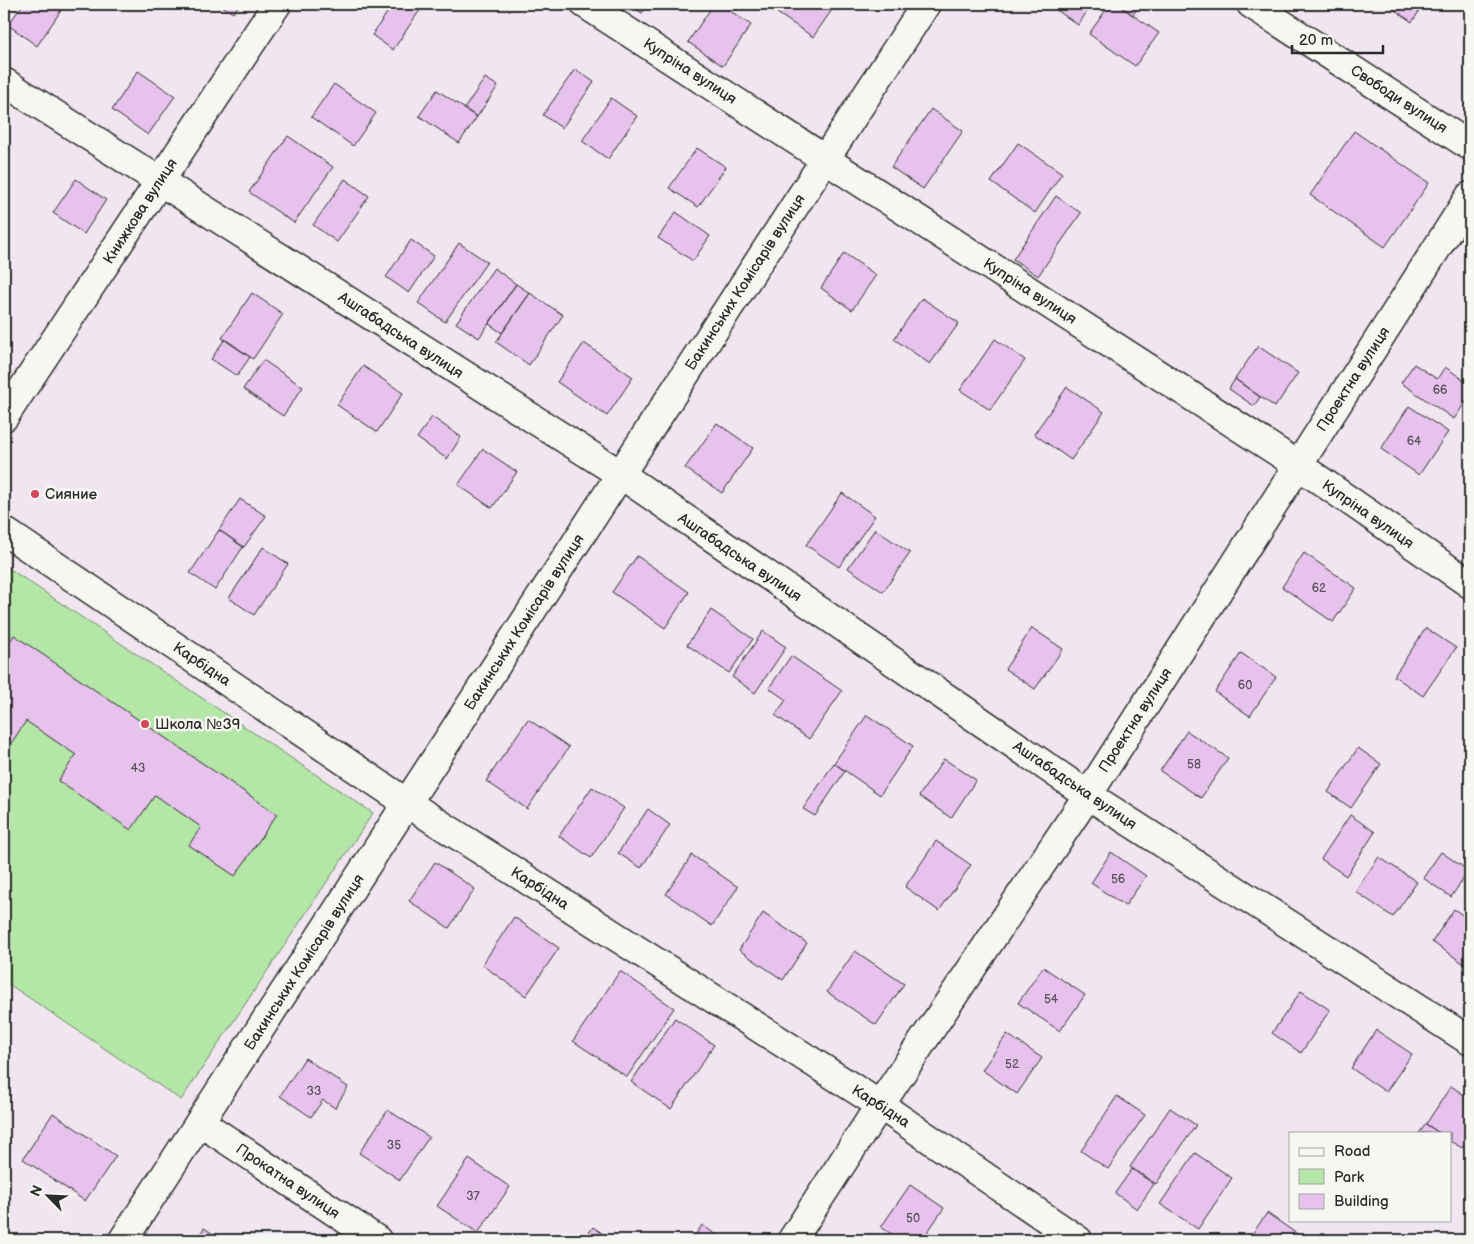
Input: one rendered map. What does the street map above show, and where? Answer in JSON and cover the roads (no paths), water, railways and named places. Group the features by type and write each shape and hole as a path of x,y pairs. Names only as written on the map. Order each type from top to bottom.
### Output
{"street":[{"name":"Книжкова вулиця","path":"4,417 277,4"},
{"name":"Купріна вулиця","path":"585,4 1298,466 1470,584"},
{"name":"Бакинських Комісарів вулиця","path":"122,1240 926,4"},
{"name":"Свободи вулиця","path":"1251,4 1470,146"},
{"name":"Ашгабадська вулиця","path":"4,82 620,474 1088,795 1470,1041"},
{"name":"Проектна вулиця","path":"792,1240 1088,795 1470,196"},
{"name":"Карбідна","path":"4,531 407,803 880,1105 1078,1240"},
{"name":"Прокатна вулиця","path":"200,1122 377,1240"}],"place":[{"name":"Сияние","path":"35,494"},
{"name":"Школа №39","path":"145,724"}]}
